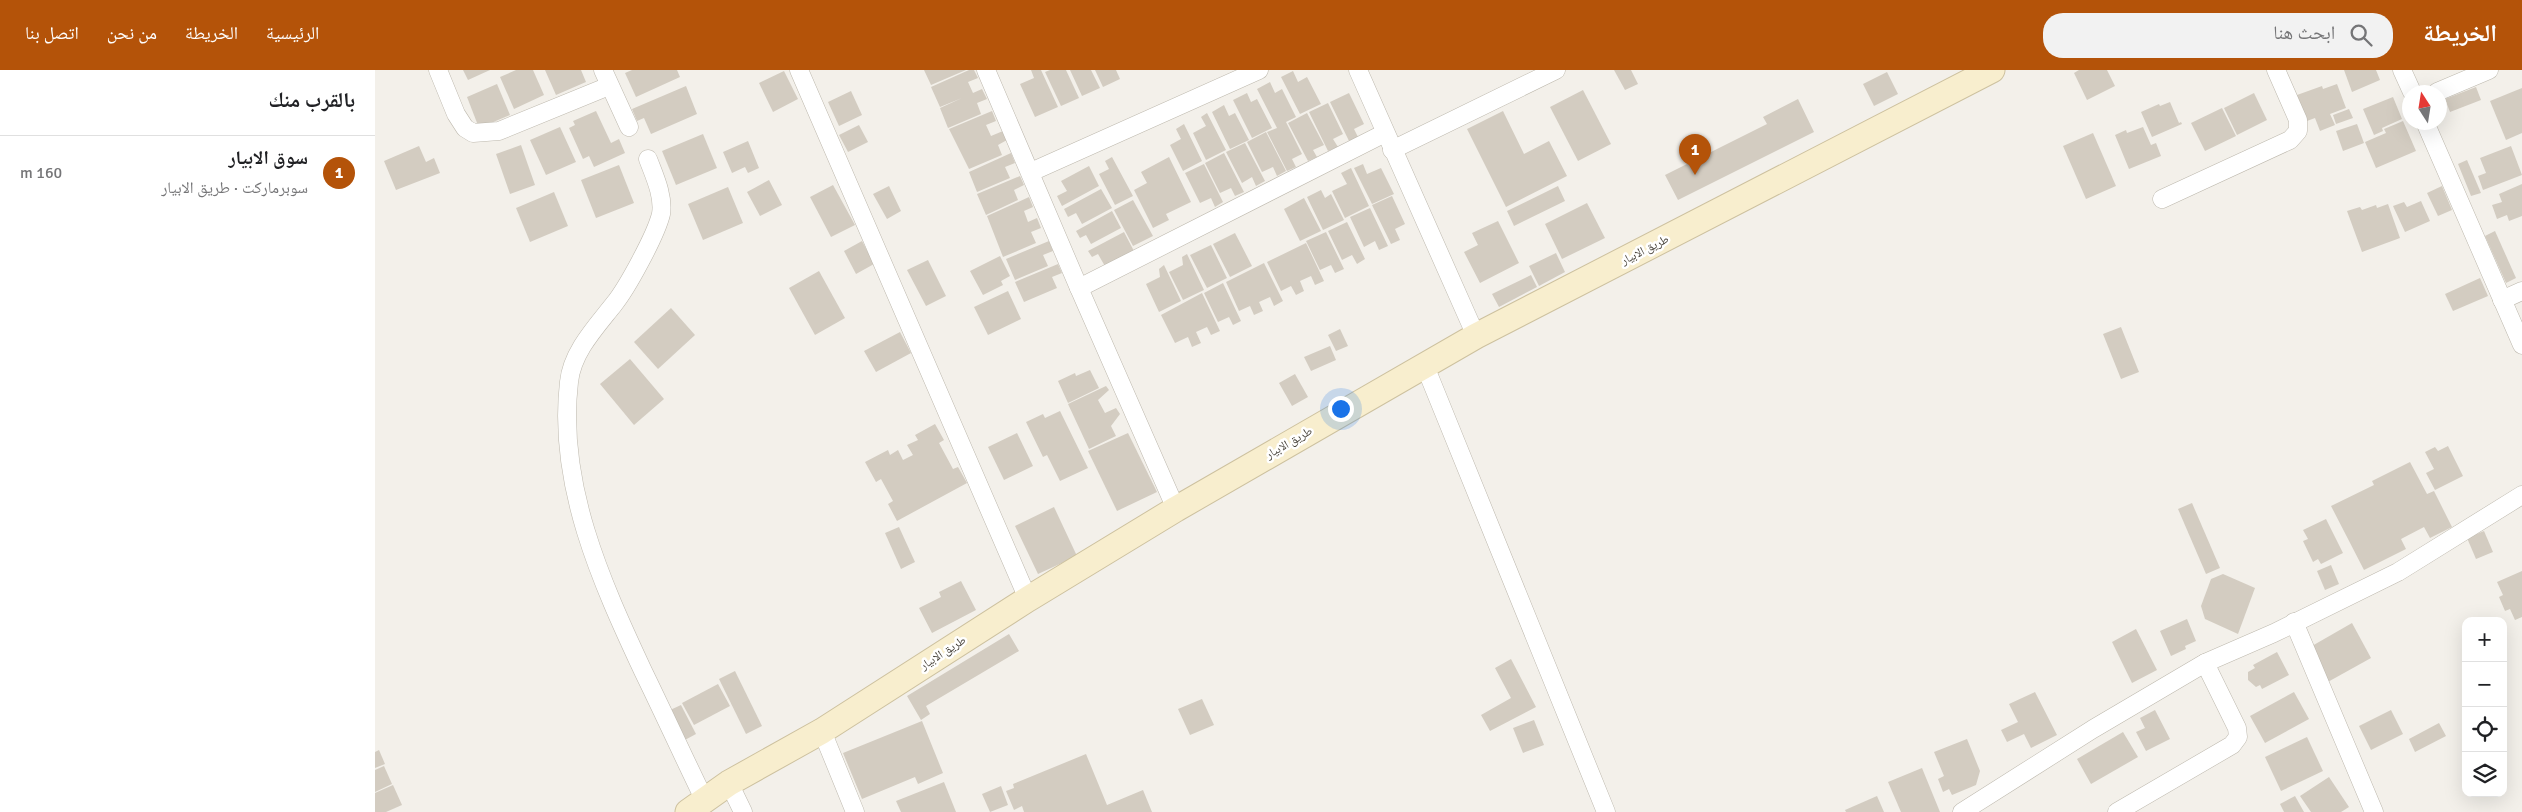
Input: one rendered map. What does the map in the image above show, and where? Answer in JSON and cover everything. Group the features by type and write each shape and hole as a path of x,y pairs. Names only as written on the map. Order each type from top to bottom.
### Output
{"main road":[{"name":"طريق الابيار","path":"696,807 729,783 822,731 1028,599 1176,509 1476,336 1992,70"}],"street":[{"path":"438,70 456,114 465,128 473,133 499,131 606,78 629,127"},
{"path":"799,70 1028,599"},
{"path":"986,70 1176,509"},
{"path":"1031,172 1259,70"},
{"path":"1358,70 1476,336"},
{"path":"1079,288 1389,142 1556,70"},
{"path":"2162,199 2291,140 2298,131 2298,120 2276,70"},
{"path":"2402,70 2409,85"},
{"path":"2447,88 2489,70"},
{"path":"2428,130 2522,345"},
{"path":"648,159 658,186 661,213 632,275 577,354 569,379 566,406 568,433 580,512 595,562 696,807"},
{"path":"2502,300 2522,291"},
{"path":"1425,366 1606,812"},
{"path":"1962,812 2093,729 2205,663 2274,634 2294,622 2398,572 2522,495"},
{"path":"2294,622 2374,812"},
{"path":"2117,812 2232,745 2239,737 2237,728 2205,663"},
{"path":"822,731 855,812"},
{"path":"729,783 743,812"}],"building":[{"path":"463,70 490,70 468,80"},
{"path":"516,70 533,70 544,95 514,109 500,77"},
{"path":"545,70 581,70 586,82 556,95"},
{"path":"632,70 677,70 680,77 636,97 625,73"},
{"path":"924,70 966,70 931,85"},
{"path":"969,70 974,70 978,78 968,82 973,93 982,89 987,99 977,103 981,114 948,128 940,108 962,98 940,107 931,87"},
{"path":"1031,70 1041,70 1058,107 1035,117 1020,84 1034,78"},
{"path":"1050,70 1066,70 1079,98 1061,106 1045,72"},
{"path":"1070,70 1091,70 1100,88 1082,96"},
{"path":"1095,70 1116,70 1120,79 1103,87"},
{"path":"1614,70 1631,70 1638,84 1625,90"},
{"path":"2079,70 2107,70 2115,86 2087,100 2074,73"},
{"path":"2344,70 2376,70 2380,80 2352,92"},
{"path":"784,71 798,99 773,112 759,83"},
{"path":"1293,71 1298,82 1307,77 1321,104 1300,114 1281,77"},
{"path":"1887,72 1898,94 1874,106 1863,84"},
{"path":"1270,82 1275,93 1282,89 1296,117 1286,122 1302,154 1292,159 1296,167 1287,171 1267,132 1277,128 1257,89"},
{"path":"497,84 510,115 479,128 467,97"},
{"path":"2337,84 2346,108 2330,114 2335,125 2320,131 2315,118 2307,121 2297,95 2322,86 2323,89"},
{"path":"686,86 697,114 651,134 644,118 637,121 632,109"},
{"path":"2476,87 2481,100 2450,112 2447,98"},
{"path":"2522,88 2522,133 2506,140 2490,101"},
{"path":"1583,90 1611,144 1578,161 1550,107"},
{"path":"851,91 862,115 839,126 828,102"},
{"path":"1247,93 1251,102 1257,99 1272,128 1252,138 1233,100"},
{"path":"1349,93 1364,124 1354,129 1358,137 1349,141 1330,102"},
{"path":"2254,93 2267,120 2237,135 2224,108"},
{"path":"2393,97 2402,119 2382,128 2383,131 2374,135 2363,109"},
{"path":"1798,99 1814,132 1678,200 1665,175 1767,124 1763,117"},
{"path":"2170,102 2179,123 2181,122 2182,124 2152,137 2141,112 2159,104 2160,106"},
{"path":"1328,103 1343,134 1333,139 1338,147 1328,151 1309,112"},
{"path":"1224,105 1229,116 1235,113 1249,140 1230,149 1212,112"},
{"path":"2222,108 2236,136 2205,151 2191,123"},
{"path":"2349,109 2353,118 2336,124 2333,115"},
{"path":"596,111 611,143 619,139 625,153 594,167 589,156 583,159 569,128 575,125 573,121"},
{"path":"992,111 996,121 986,125 991,136 1003,131 1007,140 998,145 1002,155 969,169 949,129"},
{"path":"1503,111 1524,154 1549,141 1567,176 1506,207 1467,129"},
{"path":"1207,113 1226,150 1206,160 1193,133 1206,126 1201,117"},
{"path":"1307,113 1324,145 1313,150 1317,157 1308,161 1288,123"},
{"path":"2402,121 2402,130 2407,130 2416,151 2376,168 2365,142 2386,133 2384,129"},
{"path":"1184,124 1202,161 1183,171 1170,145 1181,139 1176,129"},
{"path":"2357,124 2364,143 2343,151 2336,131"},
{"path":"859,125 868,142 848,152 839,135"},
{"path":"560,127 576,162 546,175 530,140"},
{"path":"2143,127 2151,145 2156,143 2161,156 2129,169 2115,135 2126,130 2127,133"},
{"path":"1266,132 1286,171 1277,176 1273,167 1262,172 1247,142"},
{"path":"2093,133 2116,186 2086,199 2063,146"},
{"path":"703,134 717,168 676,185 662,151"},
{"path":"748,141 759,168 748,173 745,167 732,173 723,152"},
{"path":"1245,143 1265,181 1256,186 1252,177 1242,183 1226,152"},
{"path":"521,145 535,185 510,194 496,154"},
{"path":"419,146 426,162 434,158 440,173 396,190 384,161"},
{"path":"2511,146 2522,175 2483,190 2478,176 2486,173 2480,158"},
{"path":"1011,153 1015,163 1005,167 1010,178 977,192 969,172"},
{"path":"1224,153 1244,192 1235,196 1231,188 1220,193 1205,163"},
{"path":"1112,157 1133,196 1115,205 1099,174 1109,169 1105,161"},
{"path":"1169,157 1191,202 1166,214 1169,220 1153,228 1134,190 1147,183 1141,172"},
{"path":"2467,160 2481,193 2471,196 2458,164"},
{"path":"1204,164 1223,202 1215,207 1211,198 1200,203 1185,173"},
{"path":"1363,164 1367,174 1381,168 1394,194 1372,204 1354,168"},
{"path":"619,165 634,203 596,218 581,180"},
{"path":"1089,166 1099,186 1062,206 1057,196 1067,191 1061,181"},
{"path":"1351,168 1369,206 1345,218 1332,191 1347,184 1341,173"},
{"path":"1020,176 1024,185 1014,190 1018,200 986,215 977,194"},
{"path":"769,180 782,205 760,216 747,192"},
{"path":"2522,184 2522,216 2509,221 2507,215 2497,219 2492,205 2502,202 2499,194"},
{"path":"833,185 855,225 831,237 810,197"},
{"path":"889,186 901,211 887,219 873,194"},
{"path":"1558,186 1565,201 1514,226 1507,211"},
{"path":"2442,186 2452,210 2438,216 2427,193"},
{"path":"728,187 743,223 703,240 688,204"},
{"path":"1101,189 1112,208 1082,224 1076,213 1068,217 1064,209"},
{"path":"1321,190 1325,198 1331,194 1344,220 1323,230 1307,197"},
{"path":"554,192 568,226 530,242 516,208"},
{"path":"1392,196 1405,224 1395,229 1400,240 1391,244 1372,205"},
{"path":"1029,197 1033,207 1024,211 1028,222 1037,218 1041,228 1031,232 1036,243 1003,257 987,216"},
{"path":"1304,198 1321,231 1300,241 1284,209"},
{"path":"1133,200 1153,236 1133,246 1114,210"},
{"path":"2421,201 2430,221 2405,232 2393,206 2404,202 2407,207"},
{"path":"1587,203 1605,238 1562,259 1545,224"},
{"path":"2388,204 2400,238 2362,252 2347,211 2360,207 2362,210 2376,205 2377,208"},
{"path":"1370,208 1388,246 1379,250 1375,241 1364,247 1350,217"},
{"path":"1112,211 1121,228 1091,244 1086,235 1080,238 1076,231"},
{"path":"1498,221 1519,263 1480,283 1464,252 1478,245 1472,233"},
{"path":"1347,222 1365,259 1357,264 1352,255 1342,260 1328,231"},
{"path":"2495,231 2516,278 2506,283 2485,236"},
{"path":"1124,232 1135,253 1106,268 1098,254 1092,257 1088,251"},
{"path":"1326,232 1344,269 1335,273 1331,265 1320,270 1306,241"},
{"path":"1235,233 1252,266 1230,277 1213,244"},
{"path":"862,241 874,264 856,274 844,251"},
{"path":"1049,241 1053,251 1043,255 1048,266 1015,280 1006,259"},
{"path":"1306,243 1324,281 1315,285 1311,276 1300,281 1304,291 1296,295 1291,286 1281,291 1267,262"},
{"path":"1211,245 1227,278 1207,288 1190,255"},
{"path":"1556,253 1565,272 1539,286 1529,266"},
{"path":"1187,254 1204,290 1183,300 1169,272 1183,265 1182,257"},
{"path":"1000,256 1010,276 1001,281 1003,285 983,295 970,271"},
{"path":"928,260 946,296 926,306 907,270"},
{"path":"1264,263 1283,301 1274,306 1270,297 1259,302 1263,311 1254,315 1250,306 1239,311 1226,282"},
{"path":"1058,264 1062,273 1052,277 1057,288 1024,302 1015,282"},
{"path":"1164,265 1181,301 1159,312 1146,284 1160,277 1159,269"},
{"path":"819,271 845,318 815,335 789,288"},
{"path":"1531,275 1537,287 1499,307 1492,294"},
{"path":"2480,278 2488,296 2453,311 2445,294"},
{"path":"1223,283 1241,321 1233,325 1229,317 1218,322 1204,293"},
{"path":"1008,291 1021,319 988,335 974,307"},
{"path":"1202,293 1220,331 1211,335 1207,327 1196,332 1201,343 1192,347 1188,337 1175,343 1161,315"},
{"path":"671,308 695,335 658,369 634,342"},
{"path":"2121,327 2139,372 2121,379 2103,334"},
{"path":"1340,329 1348,346 1336,351 1328,335"},
{"path":"900,332 911,353 876,372 864,351"},
{"path":"1330,346 1336,360 1311,371 1304,357"},
{"path":"630,359 664,399 634,425 600,384"},
{"path":"1090,370 1099,388 1068,403 1058,381 1075,373 1076,376"},
{"path":"1295,374 1308,397 1292,406 1279,383"},
{"path":"1106,386 1109,390 1098,400 1105,413 1116,408 1120,414 1111,426 1116,436 1089,449 1068,404"},
{"path":"1060,411 1088,468 1060,481 1047,455 1043,457 1026,422 1043,414 1045,418"},
{"path":"935,424 944,440 939,443 953,469 958,467 967,483 897,521 888,504 893,501 881,479 876,482 865,462 888,450 890,455 898,450 903,460 913,455 907,445 918,440 915,435"},
{"path":"1017,433 1033,466 1004,480 988,447"},
{"path":"1128,433 1157,492 1117,511 1088,451"},
{"path":"2448,446 2463,476 2435,490 2426,473 2434,469 2425,452 2435,447 2438,451"},
{"path":"2410,462 2427,494 2434,491 2452,527 2430,538 2424,527 2401,539 2406,549 2364,570 2331,506 2374,485 2372,481"},
{"path":"2192,503 2220,568 2206,574 2178,509"},
{"path":"1054,507 1077,556 1038,574 1015,526"},
{"path":"2326,519 2343,553 2321,564 2318,559 2313,562 2303,541 2308,539 2303,530"},
{"path":"899,527 915,562 901,569 885,533"},
{"path":"2484,531 2493,552 2476,559 2467,538"},
{"path":"2331,565 2339,584 2325,590 2317,571"},
{"path":"2522,571 2522,617 2515,620 2510,609 2505,611 2499,597 2503,595 2497,582"},
{"path":"2223,574 2255,588 2238,634 2205,619 2201,606 2211,579"},
{"path":"961,581 976,610 932,633 919,608 941,597 939,592"},
{"path":"2187,619 2196,641 2185,646 2186,649 2171,656 2160,631"},
{"path":"2352,623 2371,658 2326,683 2305,650"},
{"path":"2136,629 2157,670 2132,683 2112,642"},
{"path":"1009,634 1019,651 926,706 930,714 921,720 907,696"},
{"path":"2277,652 2289,675 2262,689 2260,685 2256,687 2248,680 2248,672 2255,668 2253,665"},
{"path":"1511,659 1536,707 1490,731 1481,715 1511,698 1495,668"},
{"path":"735,671 762,726 746,734 719,679"},
{"path":"718,684 730,706 694,725 682,703"},
{"path":"2035,692 2057,735 2031,748 2024,734 2007,742 2001,730 2018,722 2009,704"},
{"path":"2294,692 2309,719 2265,743 2250,716"},
{"path":"1202,699 1214,725 1190,735 1178,709"},
{"path":"681,705 696,734 683,741 668,711"},
{"path":"2155,710 2170,739 2146,751 2136,732 2145,728 2140,718"},
{"path":"2391,710 2403,734 2371,750 2359,726"},
{"path":"1534,720 1544,745 1523,753 1513,728"},
{"path":"922,721 943,773 918,784 915,777 862,799 843,753"},
{"path":"2439,723 2446,736 2415,752 2409,739"},
{"path":"2123,732 2138,757 2091,784 2077,759"},
{"path":"2307,737 2323,771 2281,791 2265,757"},
{"path":"1967,739 1980,771 1976,785 1952,795 1949,789 1943,792 1938,779 1944,776 1934,752"},
{"path":"379,750 385,764 375,768 375,752"},
{"path":"1086,754 1107,805 1143,790 1152,812 1024,812 1022,806 1014,810 1006,791 1014,788 1013,784"},
{"path":"384,766 392,784 375,792 375,770"},
{"path":"1922,768 1940,812 1901,812 1888,782"},
{"path":"2329,777 2349,807 2341,812 2311,812 2300,796"},
{"path":"944,782 956,812 901,812 896,801"},
{"path":"393,785 402,805 386,812 375,812 375,793"},
{"path":"1001,786 1008,805 990,812 982,794"},
{"path":"1877,796 1884,812 1846,812 1845,810"},
{"path":"2295,796 2304,812 2284,812 2280,804"}],"place":[{"name":"سوق الابيار","path":"1695,175"}]}
